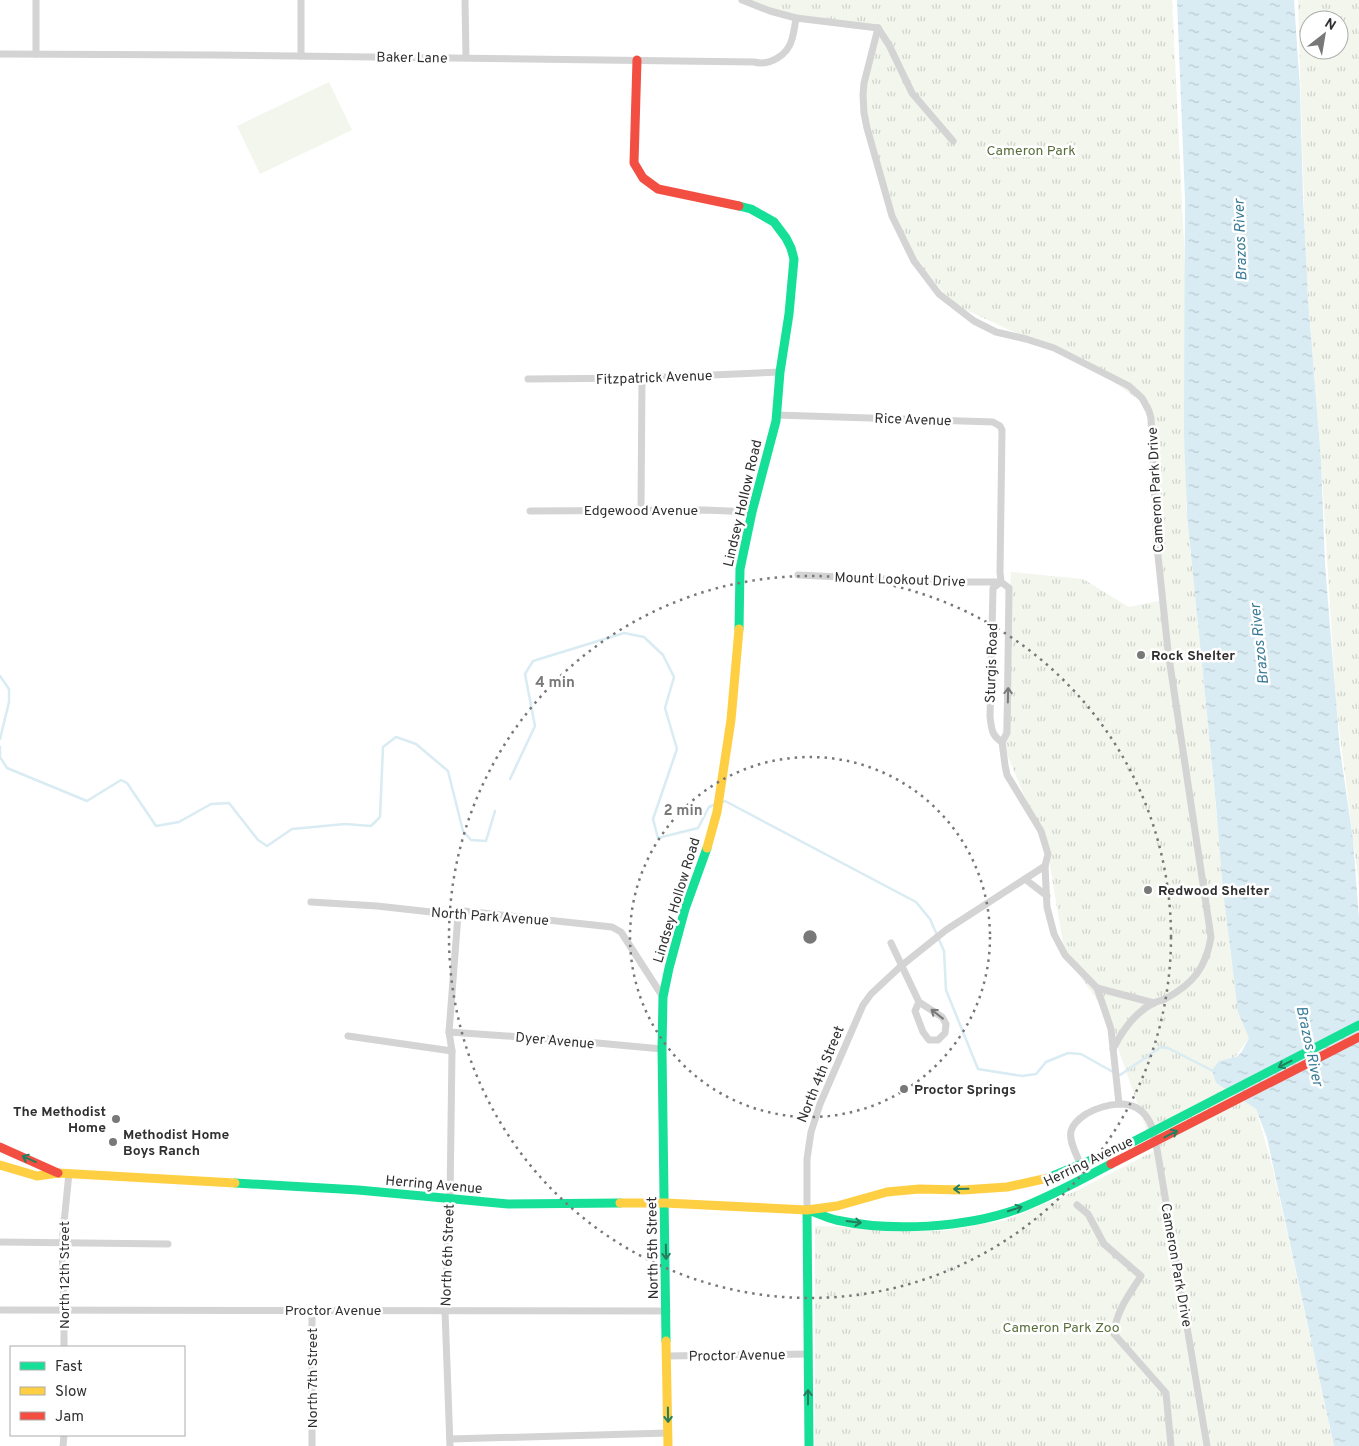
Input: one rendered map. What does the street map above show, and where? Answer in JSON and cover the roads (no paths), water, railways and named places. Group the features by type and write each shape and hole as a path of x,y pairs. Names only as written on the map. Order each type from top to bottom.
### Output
{"main road":[{"name":"Lindsey Hollow Road","path":"637,60 634,163 643,178 648,183 664,191 751,209 759,213 774,222 791,248 794,259 776,415 740,569 739,629 731,720 720,795 705,856 685,909 669,968 663,997 662,1049"},
{"name":"Herring Avenue","path":"0,1166 37,1176 69,1173 280,1185 508,1204 665,1203 807,1210 836,1206 887,1192 919,1189 963,1190 1008,1187 1044,1179 1125,1146 1359,1025"},
{"name":"Herring Avenue","path":"807,1210 836,1220 878,1225 954,1223 1002,1214 1028,1205 1128,1157 1359,1037"},
{"name":"North 5th Street","path":"662,1049 668,1446"},
{"name":"Herring Avenue","path":"0,1147 58,1173"},
{"name":"North 4th Street","path":"807,1210 808,1446"}],"street":[{"path":"36,0 36,54"},
{"path":"301,0 301,56"},
{"path":"465,0 466,58"},
{"path":"742,0 775,13 796,18 878,28 912,92 953,141"},
{"name":"Baker Lane","path":"0,54 637,60 754,62 765,64 776,59 789,47 796,18"},
{"name":"Cameron Park Drive","path":"878,28 864,83 864,113 892,216 914,261 939,294 974,321 996,332 1054,348 1129,386 1142,398 1151,418 1157,546 1168,652 1211,937 1209,950 1197,975 1182,989 1164,1000 1154,1003 1135,1016 1113,1048"},
{"name":"Fitzpatrick Avenue","path":"528,379 642,378 780,372"},
{"path":"641,510 642,378"},
{"name":"Rice Avenue","path":"776,415 993,422 1000,426 1002,430 1001,475"},
{"name":"Sturgis Road","path":"1001,475 1001,582"},
{"name":"Edgewood Avenue","path":"530,511 752,512"},
{"name":"Mount Lookout Drive","path":"798,575 949,582 1001,582"},
{"name":"Sturgis Road","path":"1001,582 993,588 990,717 992,732 995,738 1002,742"},
{"name":"Sturgis Road","path":"1001,582 1009,588 1007,733 1002,742 1007,775 1041,831 1048,854 1045,866 1047,907 1054,934 1065,955 1097,988 1111,1029 1119,1104"},
{"name":"North 4th Street","path":"807,1210 807,1159 810,1132 820,1104 863,1005 901,966 946,930 1045,866"},
{"path":"1025,879 1047,896"},
{"name":"North Park Avenue","path":"311,902 376,906 458,915 458,912 464,911 616,928 621,932 663,997"},
{"name":"North 6th Street","path":"450,1442 445,1311 450,1199 452,1051 449,1032 458,915"},
{"path":"891,943 919,1002 942,1018 946,1024 945,1033 938,1040 929,1040 923,1032 915,1010 919,1002"},
{"path":"1097,988 1154,1003"},
{"name":"Dyer Avenue","path":"449,1032 662,1049"},
{"path":"348,1036 452,1051"},
{"path":"1087,1177 1071,1140 1071,1130 1076,1121 1095,1110 1109,1104 1119,1104"},
{"name":"Cameron Park Drive","path":"1119,1104 1132,1105 1140,1110 1148,1119 1153,1132 1207,1446"},
{"name":"North 12th Street","path":"64,1346 62,1243 69,1173"},
{"path":"1078,1204 1088,1214 1104,1244 1141,1276 1120,1309 1115,1322 1114,1334 1166,1393 1171,1446"},
{"path":"0,1242 168,1244"},
{"name":"Proctor Avenue","path":"0,1310 666,1311"},
{"name":"North 7th Street","path":"312,1310 312,1446"},
{"name":"Proctor Avenue","path":"667,1356 808,1354"},
{"path":"450,1442 668,1433"}],"water":[{"name":"Brazos River","path":"1177,0 1294,0 1300,88 1308,299 1321,460 1325,564 1340,750 1353,839 1359,919 1359,1446 1334,1446 1267,1138 1256,1109 1216,1083 1212,1070 1219,1061 1236,1057 1241,1053 1249,1038 1238,1012 1223,890 1187,515 1184,433 1185,199"}],"waterway":[{"path":"510,779 535,726 525,674 533,661 624,633 644,637 663,655 674,677 665,708 677,749 653,819 658,838 698,828 709,807 716,804"},
{"path":"0,676 9,689 9,702 0,739"},
{"path":"0,747 0,757 7,768 87,801 121,780 127,783 156,826 179,822 211,804 229,803 258,840 267,846 292,829 345,824 371,826 380,817 383,747 396,737 416,744 448,771 463,831 471,840 486,841 495,811"},
{"path":"721,803 725,801 916,902 930,919 944,951 946,990 978,1069 1022,1076 1036,1074 1046,1062 1068,1053 1081,1054 1113,1072"},
{"path":"1118,1074 1120,1075 1161,1047 1168,1048 1213,1071"}],"place":[{"name":"Rock Shelter","path":"1141,655"},
{"name":"Redwood Shelter","path":"1148,890"},
{"name":"Proctor Springs","path":"904,1089"},
{"name":"The Methodist Home","path":"116,1119"},
{"name":"Methodist Home Boys Ranch","path":"113,1142"}],"park label":[{"name":"Cameron Park","path":"1031,150"},
{"name":"Cameron Park Zoo","path":"1061,1327"}]}
